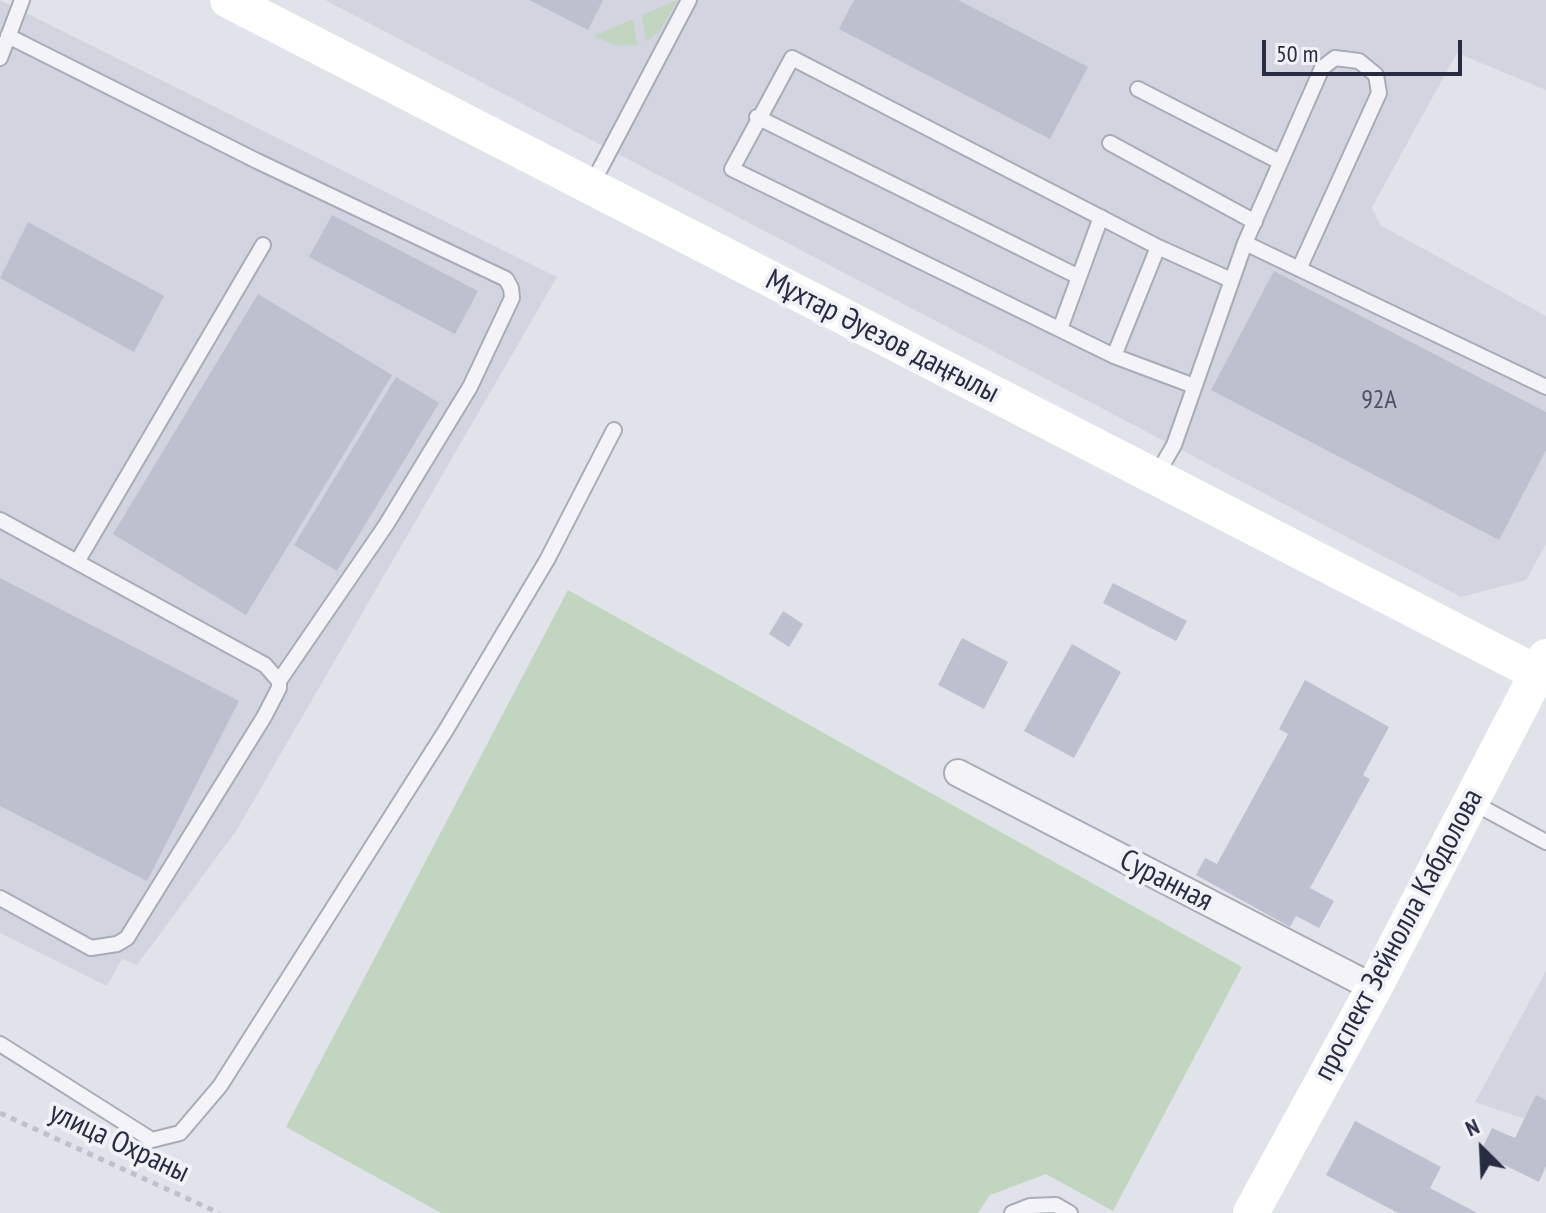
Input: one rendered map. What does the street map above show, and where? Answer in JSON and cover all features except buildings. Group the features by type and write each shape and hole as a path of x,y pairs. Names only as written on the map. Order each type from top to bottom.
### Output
{"main road":[{"name":"Мұхтар Әуезов даңғылы","path":"228,0 1155,477 1542,665"},
{"name":"проспект Зейнолла Кабдолова","path":"1251,1213 1374,988 1542,665"}],"street":[{"name":"Суранная","path":"958,773 1374,988"}],"lane":[{"path":"0,58 22,0"},
{"path":"590,187 689,0"},
{"path":"0,898 91,948 117,944 127,938 264,717 279,688 279,681 386,525 470,387 512,298 506,279 243,154 8,36"},
{"path":"1194,386 1114,356 732,169 757,117 792,58 1158,247 1231,280"},
{"path":"1155,477 1174,445 1231,280 1280,162 1326,63 1345,58 1371,68 1379,93 1299,269"},
{"path":"1138,89 1280,162"},
{"path":"757,117 1079,277"},
{"path":"1110,143 1255,222"},
{"path":"1060,329 1101,217"},
{"path":"1245,243 1546,387"},
{"path":"77,562 263,245"},
{"path":"1114,356 1158,247"},
{"path":"0,1044 152,1140 180,1133 220,1086 446,730 547,560 614,430"},
{"path":"0,520 265,665 279,681"},
{"path":"1470,801 1546,842"},
{"path":"1012,1213 1030,1206 1056,1205 1070,1213"}],"path":[{"name":"улица Охраны","path":"0,1113 219,1213"}],"shaded area":[{"path":"0,0 557,277 236,831 137,965 122,959 107,986 0,933"},
{"path":"325,0 1546,0 1546,90 1457,53 1372,207 1380,225 1546,316 1546,544 1526,580 1461,597"},
{"path":"1546,971 1546,1126 1475,1102"}],"green space":[{"path":"678,0 659,32 646,42 642,15"},
{"path":"633,19 637,45 616,46 594,36"},
{"path":"568,590 1242,967 1113,1211 1046,1174 990,1195 978,1213 441,1213 286,1127"}]}
